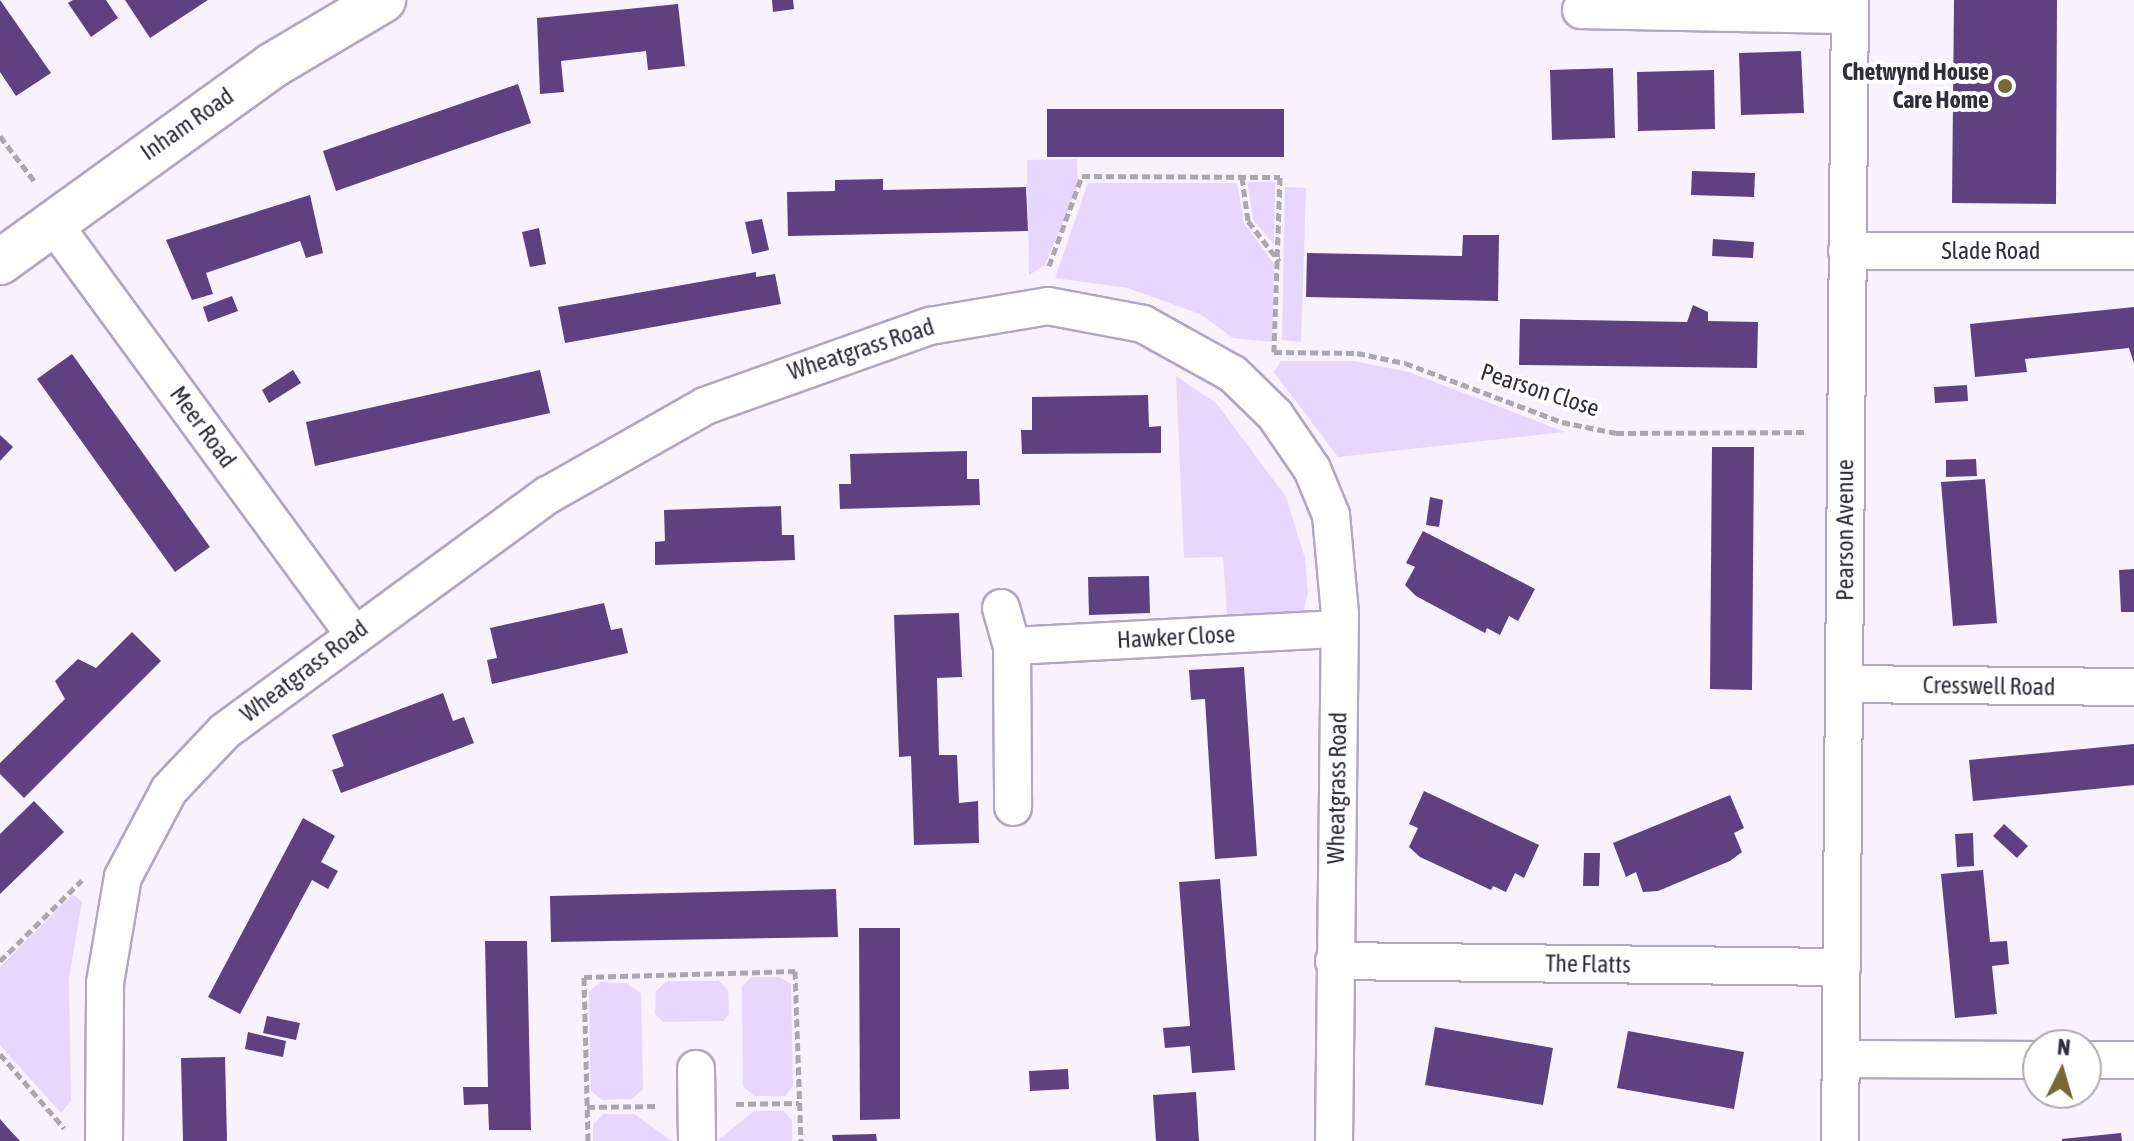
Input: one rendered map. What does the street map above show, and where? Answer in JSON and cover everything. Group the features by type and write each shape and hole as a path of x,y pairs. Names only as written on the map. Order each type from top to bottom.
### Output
{"street":[{"name":"Inham Road","path":"0,262 56,218 273,65 383,0"},
{"path":"1581,10 1850,8"},
{"name":"Pearson Avenue","path":"1840,1141 1850,8"},
{"name":"Meer Road","path":"56,218 353,633"},
{"name":"Slade Road","path":"1847,251 2134,251"},
{"name":"Wheatgrass Road","path":"104,1141 108,942 135,846 169,790 216,739 353,633 548,495 705,406 930,326 1043,307 1143,324 1192,348 1248,389 1312,469 1331,515 1340,629 1334,1141"},
{"path":"1001,608 1012,646 1013,807"},
{"name":"Hawker Close","path":"1012,646 1340,629"},
{"name":"Cresswell Road","path":"1844,684 2134,687"},
{"name":"The Flatts","path":"1334,961 1842,967"},
{"path":"1841,1059 2022,1060"},
{"path":"2102,1060 2134,1060"},
{"path":"696,1069 697,1141"}],"path":[{"path":"0,136 56,218"},
{"path":"1043,307 1050,264 1082,176 1280,177 1274,352 1248,389"},
{"path":"1242,177 1248,221 1279,261"},
{"name":"Pearson Close","path":"1274,352 1357,353 1405,363 1562,422 1616,433 1846,432"},
{"path":"0,961 94,869 135,846"},
{"path":"588,1141 584,977 795,971 801,1141"},
{"path":"0,1054 75,1141"}],"shaded area":[{"path":"1077,159 1078,185 1069,208 1045,265 1029,275 1027,160"},
{"path":"1247,182 1275,182 1274,244 1254,221"},
{"path":"1088,183 1237,183 1244,223 1274,264 1272,342 1233,338 1200,314 1128,288 1055,278"},
{"path":"1285,187 1306,188 1301,342 1282,340"},
{"path":"1281,361 1353,361 1409,372 1565,432 1338,457 1274,372"},
{"path":"1176,376 1217,404 1286,497 1305,558 1308,594 1302,615 1237,623 1227,614 1223,557 1184,558"},
{"path":"73,894 82,902 69,978 71,1101 61,1113 0,1045 0,967"},
{"path":"752,977 779,977 791,984 793,1086 785,1096 754,1096 743,1086 742,986"},
{"path":"667,981 719,981 728,990 729,1014 724,1021 663,1022 655,1014 656,991"},
{"path":"600,982 626,983 641,993 643,1089 632,1099 602,1100 591,1091 589,992"},
{"path":"754,1111 783,1111 792,1120 792,1141 717,1141"},
{"path":"603,1114 634,1114 672,1141 593,1141 593,1125"}],"building":[{"path":"0,0 51,73 16,96 0,72"},
{"path":"73,0 106,0 118,18 91,37 68,3"},
{"path":"125,0 208,0 150,38"},
{"path":"772,0 793,0 794,9 773,12"},
{"name":"Chetwynd House Care Home","path":"1954,0 2057,0 2056,204 1952,203"},
{"path":"678,4 685,66 648,70 646,51 561,61 564,92 540,94 537,18"},
{"path":"1801,51 1804,113 1741,115 1739,53"},
{"path":"1613,68 1615,138 1552,140 1550,70"},
{"path":"1714,70 1715,129 1638,131 1637,72"},
{"path":"518,84 531,123 336,191 323,151"},
{"path":"1047,109 1284,109 1284,157 1047,157"},
{"path":"1692,171 1755,173 1754,197 1691,195"},
{"path":"883,179 883,190 1026,187 1028,231 788,236 787,192 835,191 835,180"},
{"path":"310,195 323,253 306,258 300,241 206,273 213,294 192,300 166,240"},
{"path":"762,219 769,250 752,254 745,222"},
{"path":"539,228 546,264 530,267 522,232"},
{"path":"1463,235 1499,235 1498,301 1306,297 1307,253 1462,256"},
{"path":"1713,239 1754,242 1753,258 1712,256"},
{"path":"756,272 756,277 775,274 781,304 565,343 558,307"},
{"path":"232,296 238,311 208,322 203,307"},
{"path":"1693,305 1708,312 1708,321 1758,322 1757,368 1519,365 1520,319 1687,322"},
{"path":"2134,307 2134,363 2129,348 2025,359 2027,372 1975,377 1970,324"},
{"path":"72,354 210,547 175,572 37,379"},
{"path":"293,370 301,383 269,403 262,390"},
{"path":"540,370 550,413 315,466 306,422"},
{"path":"1967,385 1968,401 1935,403 1934,387"},
{"path":"1148,395 1149,427 1161,426 1161,453 1022,454 1021,430 1032,430 1032,397"},
{"path":"0,435 13,447 0,461"},
{"path":"1712,447 1754,447 1752,690 1710,689"},
{"path":"967,451 967,479 979,479 980,505 840,509 839,484 851,484 850,454"},
{"path":"1976,459 1977,476 1946,477 1946,460"},
{"path":"1985,479 1997,623 1953,626 1941,482"},
{"path":"1430,497 1443,500 1439,527 1426,525"},
{"path":"781,506 782,535 794,535 795,560 655,565 655,542 665,541 664,510"},
{"path":"1423,531 1535,589 1518,621 1509,616 1500,635 1487,628 1485,633 1416,596 1405,585 1415,567 1406,563"},
{"path":"2134,569 2134,612 2121,612 2119,570"},
{"path":"1149,576 1150,613 1089,615 1088,577"},
{"path":"604,603 611,630 622,628 628,653 492,684 487,660 497,658 490,628"},
{"path":"959,613 962,677 937,678 939,755 957,755 959,803 978,801 979,843 914,845 911,756 899,757 894,615"},
{"path":"132,632 161,661 24,798 0,774 0,763 65,699 55,681 78,659 96,668"},
{"path":"1244,667 1257,856 1215,859 1205,699 1191,700 1189,670"},
{"path":"443,693 453,721 464,717 474,743 341,793 332,770 344,766 332,735"},
{"path":"2134,744 2134,785 1973,801 1969,760"},
{"path":"1424,791 1539,845 1524,878 1515,873 1506,892 1493,886 1491,890 1420,857 1409,847 1418,828 1409,824"},
{"path":"1730,795 1744,828 1734,833 1742,852 1730,861 1658,891 1643,892 1636,872 1626,877 1613,843"},
{"path":"34,801 64,832 0,894 0,834"},
{"path":"303,818 335,836 321,862 338,871 328,889 312,880 240,1014 208,997"},
{"path":"2004,824 2028,846 2017,858 1993,836"},
{"path":"1973,833 1974,866 1957,867 1955,834"},
{"path":"1584,853 1600,853 1599,886 1583,886"},
{"path":"1983,870 1990,942 2007,941 2009,964 1992,966 1997,1014 1955,1018 1941,874"},
{"path":"1220,879 1235,1070 1192,1073 1190,1046 1165,1048 1163,1028 1190,1026 1179,882"},
{"path":"836,889 838,937 551,942 550,896"},
{"path":"859,928 900,928 900,1119 860,1120"},
{"path":"485,941 527,941 531,1130 489,1130 488,1104 464,1105 463,1087 488,1087"},
{"path":"267,1016 300,1023 296,1040 263,1033"},
{"path":"1435,1027 1553,1048 1543,1105 1425,1085"},
{"path":"1628,1031 1744,1052 1734,1109 1617,1088"},
{"path":"248,1032 286,1041 283,1057 245,1049"},
{"path":"225,1057 227,1141 183,1141 181,1058"},
{"path":"1068,1069 1069,1089 1030,1091 1029,1071"},
{"path":"1196,1092 1199,1141 1156,1141 1153,1095"},
{"path":"0,1119 7,1127 20,1141 0,1141"},
{"path":"2121,1133 2122,1141 2062,1141 2062,1139"},
{"path":"876,1134 877,1141 833,1141 832,1135"}],"place":[{"name":"Chetwynd House Care Home","path":"2005,86"}]}
